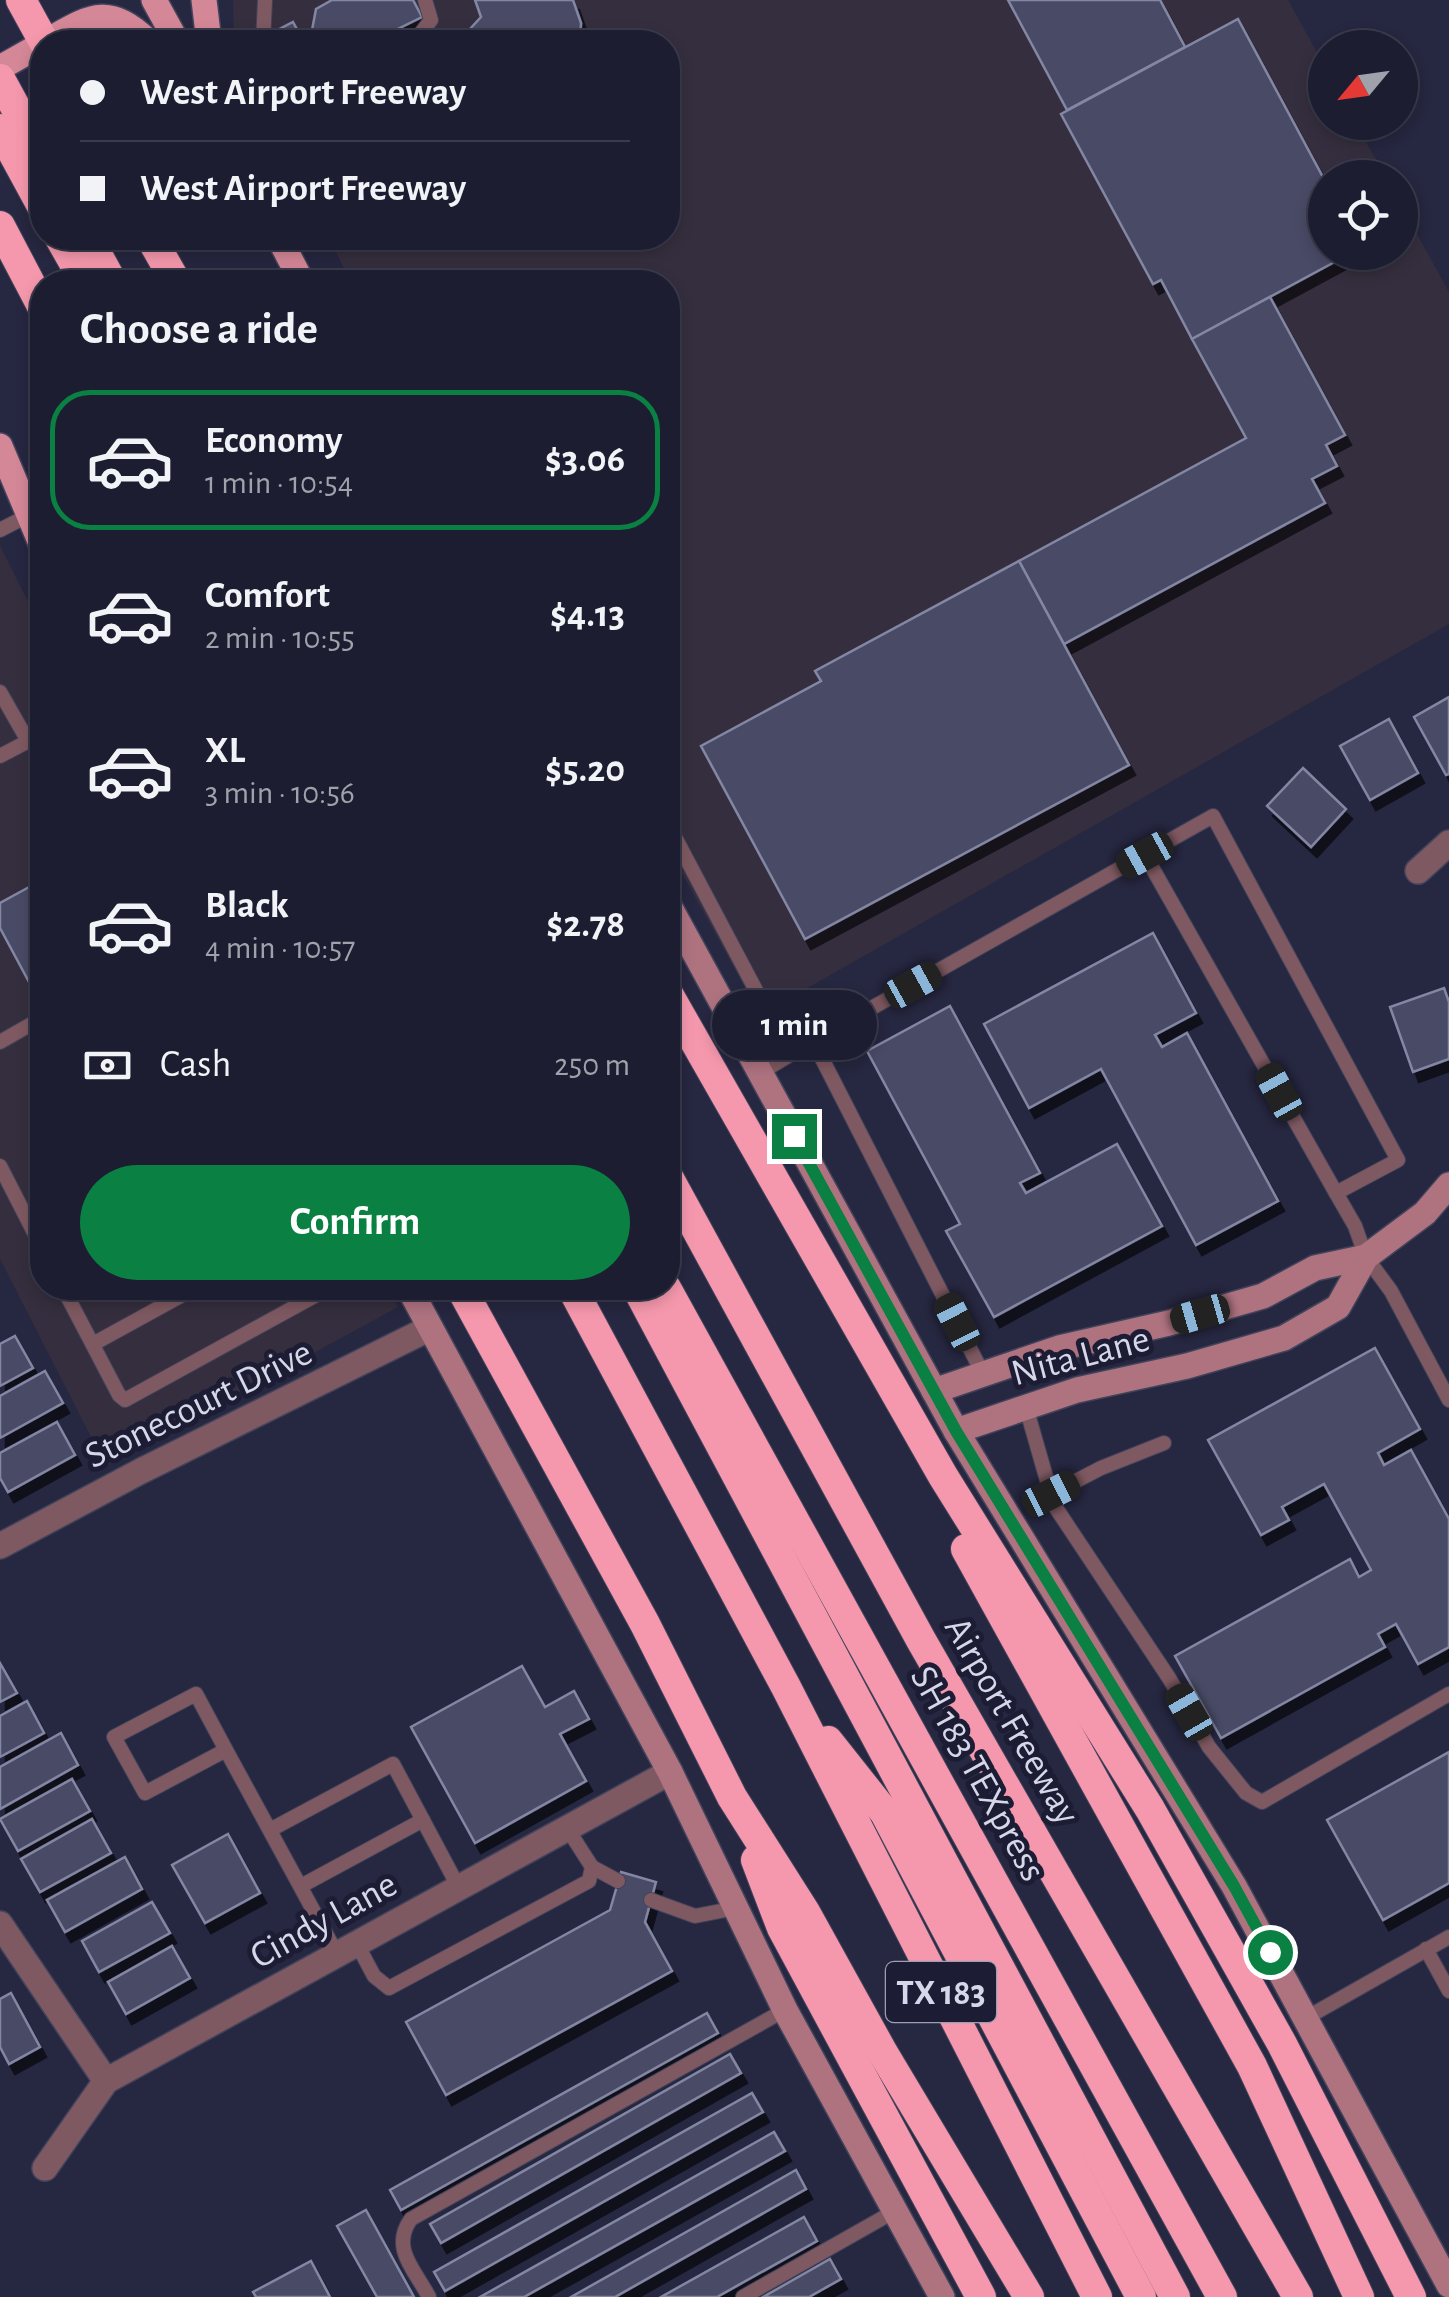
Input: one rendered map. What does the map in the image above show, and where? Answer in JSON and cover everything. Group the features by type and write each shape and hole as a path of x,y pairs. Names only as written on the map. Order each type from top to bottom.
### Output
{"highway":[{"path":"22,0 37,30"},
{"path":"4,104 30,140"},
{"path":"4,104 30,174"},
{"path":"0,226 30,283"},
{"path":"680,1016 930,1484 1252,2066 1359,2297"},
{"path":"732,1110 943,1476 1150,1809 1282,2044 1411,2297"},
{"name":"Airport Freeway","path":"680,1199 921,1640 1298,2297"},
{"path":"469,1300 645,1624 732,1797 805,1912 883,2053 1029,2297"},
{"name":"TX 183","path":"578,1300 786,1687 1097,2297"},
{"name":"SH 183 TEXpress","path":"643,1300 1175,2297"},
{"name":"SH 183 TEXpress","path":"673,1300 1222,2297"},
{"path":"786,1687 885,1813 1141,2297"},
{"path":"732,1797 782,1928 981,2297"}],"main road":[{"path":"154,0 171,30"},
{"path":"204,0 207,30"},
{"path":"67,30 105,15 136,30"},
{"path":"0,68 30,51"},
{"path":"0,446 30,512"},
{"path":"680,926 956,1431 1234,1886 1449,2285"},
{"name":"Nita Lane","path":"956,1431 1077,1390 1186,1366 1284,1338 1338,1308 1366,1258 1424,1212 1449,1185"},
{"name":"Nita Lane","path":"934,1391 1058,1348 1169,1323 1263,1296 1314,1268 1366,1258"},
{"path":"415,1300 670,1772 786,2010 942,2297"}],"street":[{"path":"1418,871 1449,843"},
{"name":"Stonecourt Drive","path":"0,1546 141,1470 430,1328"},
{"name":"Cindy Lane","path":"45,2168 106,2081 670,1772"},
{"path":"1,1927 106,2081"}],"lane":[{"path":"264,30 265,0"},
{"path":"423,30 431,20 425,0"},
{"path":"0,530 30,515"},
{"path":"0,692 28,742 0,756"},
{"path":"760,1073 1213,816 1398,1160 1336,1193"},
{"path":"680,847 760,998"},
{"path":"1145,855 1355,1226 1366,1258 1391,1291 1449,1400"},
{"path":"0,1042 30,1025"},
{"path":"813,1041 983,1374"},
{"path":"0,1166 30,1225"},
{"path":"69,1300 125,1400 307,1300"},
{"path":"93,1344 173,1300"},
{"path":"1026,1408 1054,1504 1169,1678 1208,1747 1246,1793 1262,1802 1449,1694"},
{"path":"1051,1494 1101,1468 1164,1443"},
{"path":"226,1750 145,1793 114,1737 196,1694 300,1886 347,1949 389,1988 589,1881 592,1867"},
{"path":"270,1830 393,1764 458,1888"},
{"path":"300,1886 422,1820"},
{"path":"567,1828 592,1867 618,1881"},
{"path":"651,1900 695,1916 736,1908"},
{"path":"1306,2018 1449,1936"},
{"path":"1426,1949 1449,1991"},
{"path":"430,2297 400,2245 411,2219 786,2010"},
{"path":"743,2297 895,2211"}],"shaded area":[{"path":"233,0 1288,0 1308,36 1308,140 1365,140 1376,160 1308,160 1308,270 1418,270 1418,236 1449,292 1449,624 760,1015 680,870 680,270 345,270 335,250 680,250 680,30 234,30"},
{"path":"0,546 30,605 30,1300 394,1300 398,1307 106,1466 0,1259"}],"building":[{"path":"332,0 413,0 422,17 395,30 312,30 316,9"},
{"path":"475,0 573,0 581,30 469,30 481,17"},
{"path":"1008,0 1160,0 1185,47 1067,110"},
{"path":"1238,19 1314,160 1308,160 1308,270 1320,270 1192,339 1161,280 1153,284 1061,114"},
{"path":"293,22 297,30 278,30"},
{"path":"1270,297 1345,435 1326,445 1337,466 1312,479 1325,503 1064,644 1019,561 1246,438 1192,339"},
{"path":"1019,561 1129,765 805,939 701,746 821,681 815,671"},
{"path":"1449,697 1449,774 1446,775 1414,717"},
{"path":"1389,719 1418,773 1370,800 1340,746"},
{"path":"1303,768 1346,809 1311,847 1267,806"},
{"path":"30,887 29,982 0,928 0,903"},
{"path":"1153,933 1196,1013 1155,1035 1162,1047 1187,1033 1278,1201 1196,1245 1101,1069 1029,1108 984,1024"},
{"path":"1444,988 1449,1002 1449,1059 1413,1072 1390,1007"},
{"path":"950,1006 1040,1173 1020,1183 1026,1193 1117,1144 1162,1226 994,1317 946,1231 960,1224 867,1051"},
{"path":"15,1336 33,1368 0,1386 0,1344"},
{"path":"1375,1348 1420,1429 1378,1453 1384,1465 1411,1450 1449,1519 1449,1647 1418,1664 1396,1624 1378,1634 1385,1647 1221,1738 1175,1656 1350,1559 1359,1577 1371,1570 1324,1484 1282,1507 1289,1520 1261,1535 1208,1440"},
{"path":"45,1371 63,1403 0,1438 0,1396"},
{"path":"57,1422 75,1455 8,1492 0,1478 0,1453"},
{"path":"0,1663 17,1693 0,1702"},
{"path":"522,1666 545,1707 574,1691 589,1719 560,1734 586,1781 475,1843 411,1727"},
{"path":"27,1701 44,1733 0,1757 0,1716"},
{"path":"61,1733 78,1765 0,1809 0,1767"},
{"path":"1449,1752 1449,1883 1383,1920 1327,1820"},
{"path":"72,1779 90,1811 18,1851 0,1819"},
{"path":"92,1819 111,1853 40,1892 21,1859"},
{"path":"228,1834 260,1893 205,1923 172,1865"},
{"path":"125,1857 142,1889 65,1932 47,1900"},
{"path":"621,1872 656,1882 645,1922 672,1971 446,2095 406,2022 610,1910"},
{"path":"152,1902 170,1933 99,1972 82,1941"},
{"path":"172,1946 190,1978 126,2014 108,1982"},
{"path":"11,1993 40,2047 9,2064 0,2047 0,1999"},
{"path":"707,2013 718,2033 401,2210 390,2190"},
{"path":"730,2054 741,2073 441,2243 430,2224"},
{"path":"752,2093 763,2112 445,2291 434,2272"},
{"path":"774,2132 785,2151 524,2297 480,2297"},
{"path":"796,2170 806,2189 615,2297 571,2297"},
{"path":"366,2210 414,2297 377,2297 337,2226"},
{"path":"804,2217 817,2241 717,2297 661,2297"},
{"path":"830,2259 841,2279 809,2297 763,2297"},
{"path":"311,2261 330,2297 256,2297 253,2292"}],"route":[{"path":"794,1136 956,1431 1234,1886 1270,1952"}]}
